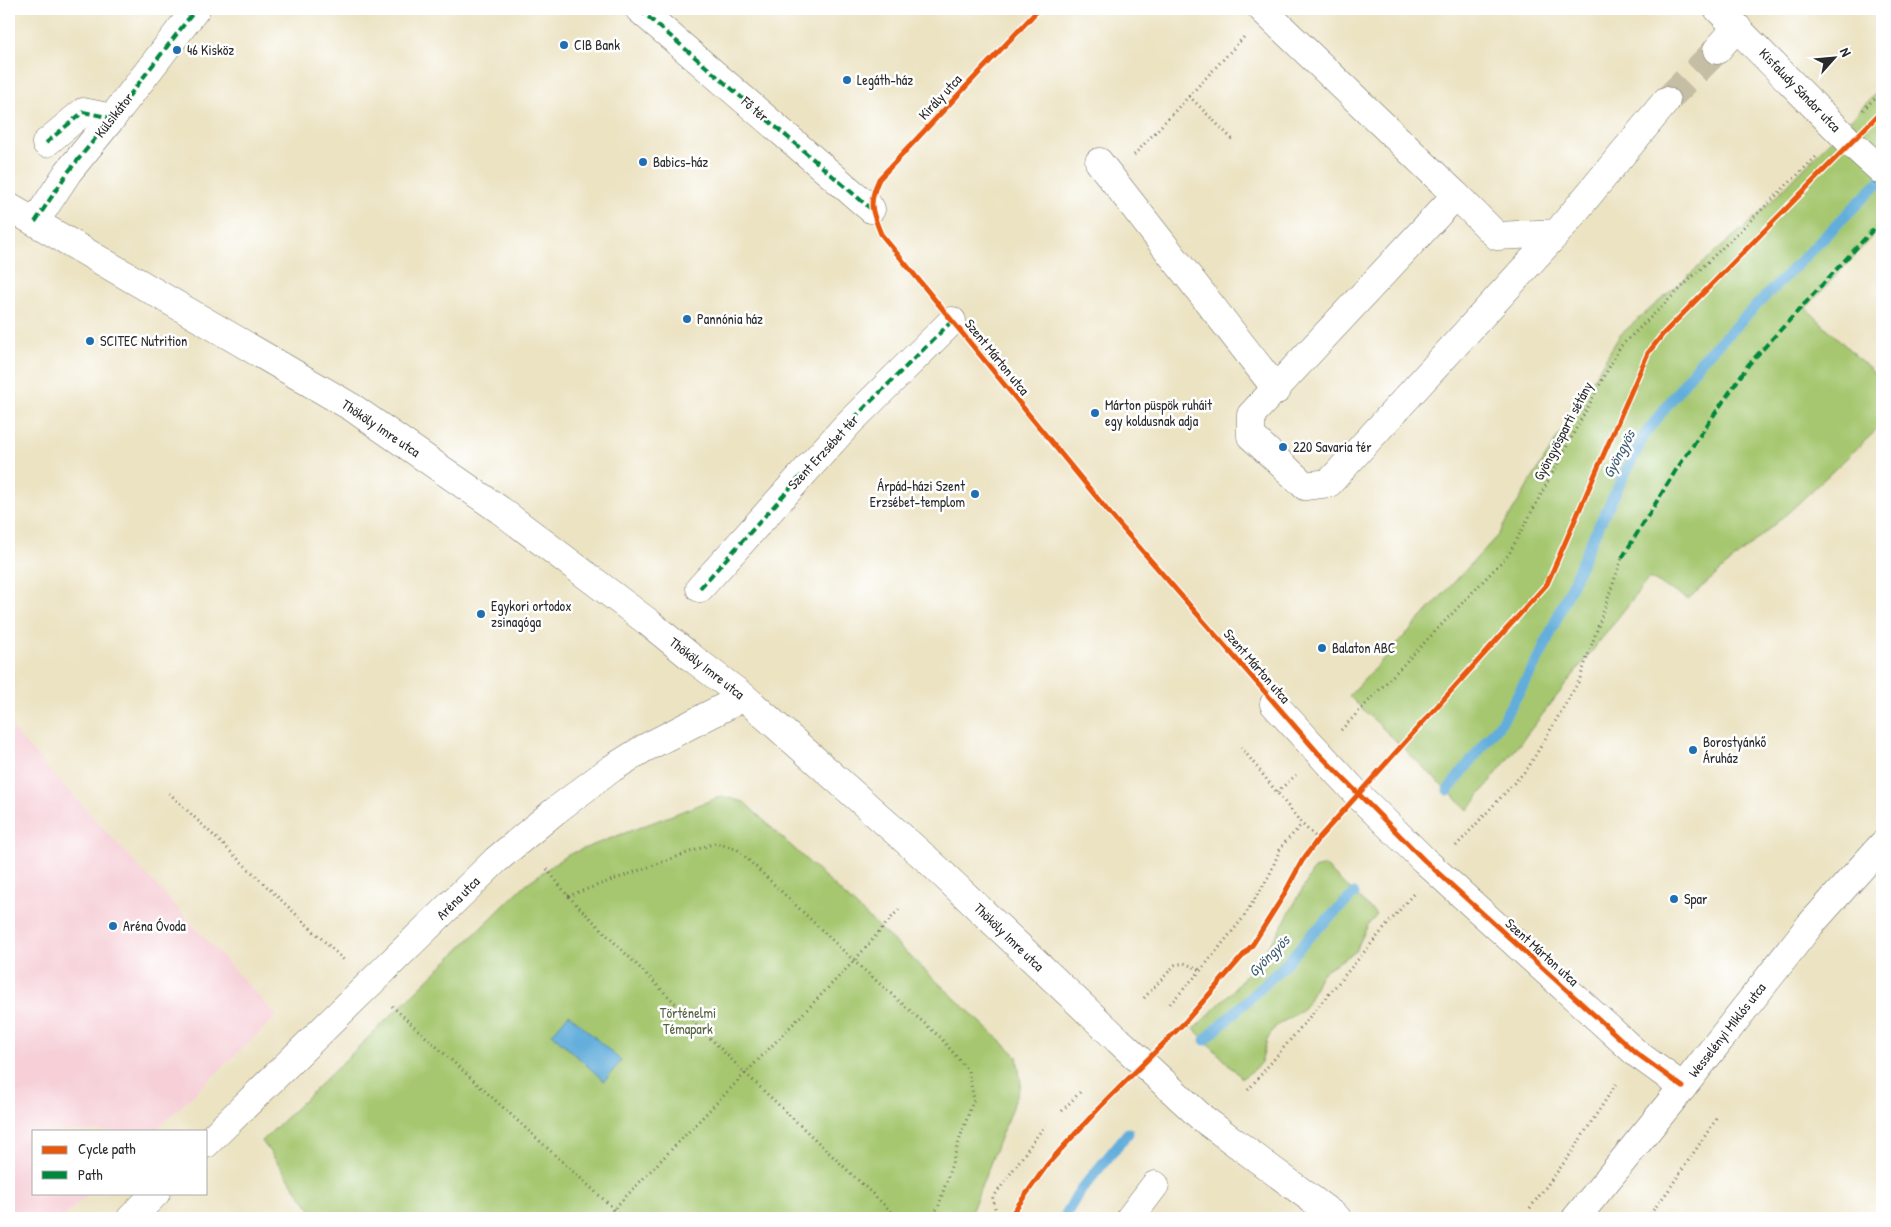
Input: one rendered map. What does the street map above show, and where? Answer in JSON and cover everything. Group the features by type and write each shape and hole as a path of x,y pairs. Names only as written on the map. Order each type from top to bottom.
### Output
{"street":[{"name":"Külsikátor","path":"35,222 68,172 196,9"},
{"name":"Fő tér","path":"639,9 871,209"},
{"path":"1265,11 1497,236 1557,233"},
{"path":"1716,50 1728,18"},
{"name":"Kisfaludy Sándor utca","path":"1728,18 1841,132 1880,168"},
{"path":"1456,195 1252,415 1252,436 1305,486 1329,483 1557,233 1666,101"},
{"path":"46,143 83,112 112,118"},
{"path":"1106,170 1277,390"},
{"name":"Thököly Imre utca","path":"9,207 353,408 500,510 648,622 691,658 744,697 930,862 1202,1118 1331,1215"},
{"name":"Szent Erzsébet tér","path":"700,588 848,424 952,321"},
{"name":"Aréna utca","path":"208,1142 496,860 540,823 643,748 744,697"},
{"name":"Szent Márton utca","path":"1274,704 1378,815 1429,864 1636,1054 1683,1087"},
{"name":"Wesselényi Miklós utca","path":"1576,1218 1683,1087 1810,925 1882,845"},
{"path":"1130,1218 1155,1185"},
{"path":"131,1218 155,1194"}],"path":[{"path":"1106,170 1189,96 1265,11"},
{"path":"1189,96 1234,141"},
{"path":"1248,1090 1429,864 1528,768 1579,681 1622,558"},
{"path":"1241,747 1316,842 1323,833"},
{"path":"1170,1004 1202,970 1243,918 1268,876 1281,847 1302,824"},
{"path":"568,896 715,843 737,849 854,961 941,1038 968,1071 974,1100 938,1208 930,1218"},
{"path":"547,869 568,896 745,1073 898,1218"},
{"path":"605,1218 854,961 900,908"},
{"path":"1144,998 1175,965 1184,964 1202,970"},
{"path":"1530,1208 1572,1152 1636,1054"},
{"path":"1062,1111 1082,1090"},
{"path":"1647,1218 1668,1191 1716,1118"},
{"path":"997,1218 993,1198 1045,1125"},
{"path":"614,1209 624,1218"}],"shaded area":[{"path":"9,726 277,1016 156,1130 32,1130 32,1194 88,1194 63,1218 9,1218"}],"green space":[{"path":"1882,87 1882,226 1806,308 1882,381 1882,425 1790,511 1688,599 1649,578 1468,810 1349,696 1498,535 1620,335 1757,216"},
{"name":"Történelmi Témapark","path":"722,796 744,802 1017,1056 1021,1084 969,1218 317,1218 262,1141 526,884 567,855"},
{"path":"1325,866 1377,915 1368,925 1355,952 1327,969 1320,976 1308,1002 1302,1010 1276,1026 1267,1040 1261,1062 1242,1078 1194,1029 1236,987 1276,936 1314,869"}],"water":[{"path":"569,1014 621,1061 604,1081 552,1034"}],"waterway":[{"name":"Gyöngyös","path":"1448,790 1502,721 1541,654 1593,537 1644,436 1701,361 1882,179"},
{"name":"Gyöngyös","path":"1205,1040 1282,968 1310,936 1354,894"},
{"name":"Gyöngyös","path":"1064,1218 1077,1195 1128,1133"}],"tunnel":[{"path":"1666,101 1717,50"}],"marked path":[{"path":"35,222 68,172 196,9"},
{"path":"639,9 871,209"},
{"path":"46,143 83,112 112,118"},
{"path":"1622,558 1676,470 1749,364 1882,220"},
{"path":"700,588 848,424 952,321"}],"cycle path":[{"name":"Király utca","path":"1039,9 879,179 873,194 872,207 881,234 1112,516 1318,753 1424,860 1636,1053 1683,1087"},
{"path":"1009,1218 1047,1165 1063,1147 1186,1021 1253,944 1282,898 1302,861 1318,839 1547,584 1648,353 1663,334 1882,111"}],"place":[{"name":"CIB Bank","path":"564,45"},
{"name":"46 Kisköz","path":"177,50"},
{"name":"Legáth-ház","path":"847,80"},
{"name":"Babics-ház","path":"643,162"},
{"name":"Pannónia ház","path":"687,319"},
{"name":"SCITEC Nutrition","path":"90,341"},
{"name":"Márton püspök ruháit egy koldusnak adja","path":"1095,413"},
{"name":"220 Savaria tér","path":"1283,447"},
{"name":"Árpád-házi Szent Erzsébet-templom","path":"975,494"},
{"name":"Egykori ortodox zsinagóga","path":"481,614"},
{"name":"Balaton ABC","path":"1322,648"},
{"name":"Borostyánkő Áruház","path":"1693,750"},
{"name":"Spar","path":"1674,899"},
{"name":"Aréna Óvoda","path":"113,926"}]}
